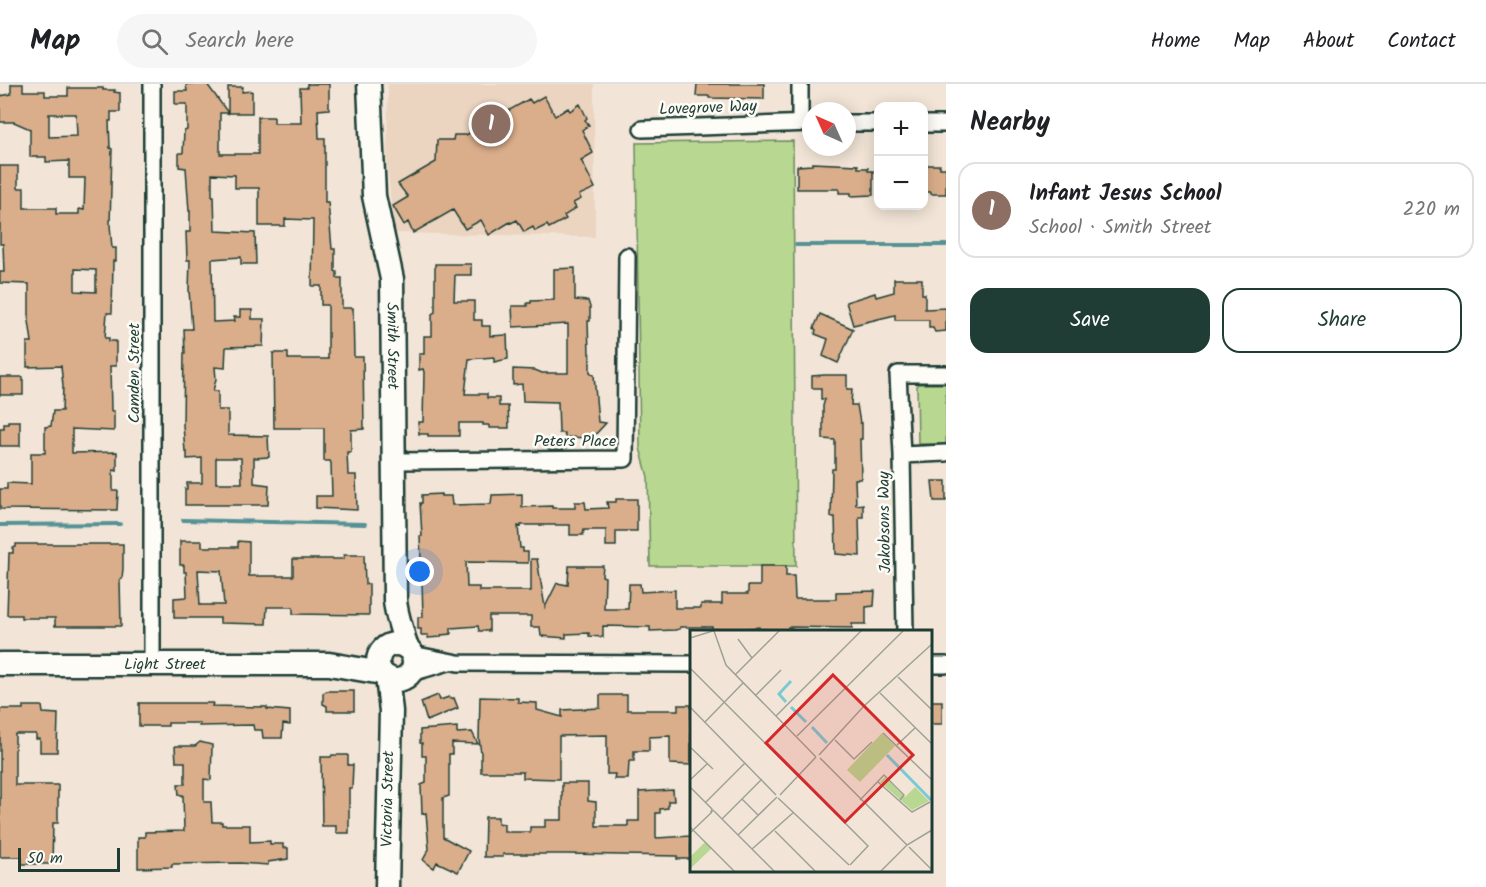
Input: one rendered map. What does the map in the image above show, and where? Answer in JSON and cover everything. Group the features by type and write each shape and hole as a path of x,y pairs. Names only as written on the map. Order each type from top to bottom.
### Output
{"street":[{"name":"Camden Street","path":"152,84 152,663"},
{"name":"Smith Street","path":"369,84 374,195 392,279 396,611 403,632 397,662"},
{"path":"800,84 802,102"},
{"name":"Lovegrove Way","path":"642,129 802,123"},
{"path":"856,123 874,123"},
{"path":"928,124 946,124"},
{"name":"Peters Place","path":"394,461 625,459 627,256"},
{"path":"902,455 898,374 946,374"},
{"name":"Jakobsons Way","path":"905,630 902,455 946,453"},
{"name":"Light Street","path":"0,664 397,662 690,664"},
{"name":"Victoria Street","path":"387,887 391,711 397,662"}],"shaded area":[{"path":"388,84 594,84 595,237 394,233 387,162"}],"green space":[{"path":"793,141 796,566 650,566 648,477 640,448 636,143"},
{"path":"917,384 946,384 946,444 918,444"}],"building":[{"path":"11,84 23,84 23,91 45,91 45,96 68,96 68,88 103,88 103,90 115,90 114,92 120,93 120,112 111,112 111,121 109,121 110,148 112,149 110,225 112,248 116,248 116,261 113,261 112,313 107,313 105,338 109,338 109,341 116,341 116,366 110,366 114,431 72,429 72,453 117,452 117,471 113,470 113,491 118,491 117,510 0,509 0,489 7,489 7,483 31,484 31,453 45,453 45,427 51,426 53,411 62,411 63,386 61,366 27,367 27,342 32,342 29,321 29,284 0,283 0,272 4,272 3,244 0,244 0,166 18,166 18,188 24,188 24,208 56,208 56,214 79,214 79,209 84,210 85,178 69,178 69,161 46,162 46,157 30,157 30,129 14,122 0,122 0,96 11,94","holes":["49,114 76,114 77,136 49,137","75,269 96,270 96,292 75,291"]},
{"path":"186,84 207,84 228,113 220,113 220,154 258,154 258,117 274,117 274,123 301,123 300,88 307,88 307,84 329,84 329,109 318,110 319,138 325,138 325,202 328,202 332,249 335,249 335,271 337,278 342,278 342,308 353,308 354,357 363,357 364,429 351,430 351,452 347,452 348,475 356,475 357,510 316,508 316,496 332,496 331,463 324,461 324,428 274,428 273,353 288,353 288,359 328,359 328,305 321,305 321,286 312,286 313,220 285,219 285,226 259,226 259,188 235,188 235,175 212,174 215,231 255,233 256,264 241,264 241,257 212,259 213,322 235,321 234,317 240,317 240,310 252,310 252,319 264,319 263,346 226,347 225,368 215,367 216,379 213,391 218,391 218,410 228,410 228,435 268,436 269,457 254,458 254,483 269,485 268,505 185,505 187,483 202,483 202,458 187,459 183,425 184,329 192,329 189,290 190,260 187,260 186,232 190,232 190,211 186,168 179,167 179,153 183,153 184,131 187,130 187,104 175,104 175,91 187,91","holes":["216,458 241,458 242,483 216,483"]},
{"path":"697,84 764,84 764,99 696,96"},
{"path":"228,87 243,87 242,92 252,91 252,113 228,113"},
{"path":"544,96 555,116 568,108 570,111 580,104 589,125 582,130 593,153 581,160 595,188 579,195 581,199 573,203 576,208 564,216 566,219 549,228 547,225 535,231 533,227 524,232 517,220 489,235 481,220 465,229 453,210 413,233 408,222 404,225 393,206 408,197 398,184 436,162 437,140 453,140 454,135 466,135 529,99 532,103"},
{"path":"812,163 858,165 858,168 868,168 868,171 873,171 873,195 851,196 851,193 839,193 839,189 797,189 797,166 812,165"},
{"path":"928,165 940,165 940,168 946,168 946,194 931,194 928,192"},
{"path":"435,264 471,264 471,275 455,275 454,301 474,301 474,320 482,320 482,326 490,326 490,336 507,335 508,359 494,362 494,357 469,359 465,394 487,394 487,398 499,398 499,406 508,406 509,428 489,428 489,425 483,425 483,423 459,423 459,436 419,434 418,422 423,422 424,372 423,369 419,370 419,354 424,354 424,336 432,336 432,314 435,312"},
{"path":"575,268 575,300 588,301 590,307 590,321 588,321 590,372 594,375 598,422 606,423 592,438 565,437 564,433 559,433 558,402 523,401 522,384 513,385 513,369 535,370 542,373 568,373 568,324 513,327 512,306 527,306 527,303 531,301 554,300 554,269"},
{"path":"894,279 922,279 925,309 946,308 946,331 935,332 933,328 929,328 929,320 895,320 895,315 853,325 846,302 875,293 876,297 894,292"},
{"path":"820,314 853,329 838,363 823,356 828,339 815,334 814,328"},
{"path":"847,375 847,389 852,389 851,405 857,405 860,423 862,423 861,479 855,479 856,505 863,504 863,517 859,517 860,556 836,554 835,517 831,517 835,440 823,439 825,399 821,399 821,388 812,388 812,376"},
{"path":"0,377 23,377 23,395 0,395"},
{"path":"8,421 20,421 20,446 0,446 0,428 4,428 4,424 8,424"},
{"path":"932,481 946,481 946,501 934,501"},
{"path":"522,494 522,507 575,508 575,502 585,502 586,509 608,508 607,502 616,502 616,499 637,499 637,531 616,531 616,546 606,546 606,530 584,530 583,535 570,535 570,525 518,526 520,548 523,548 523,552 528,552 528,563 466,562 467,587 479,587 479,591 531,591 531,559 537,559 545,607 557,583 568,585 569,566 603,566 604,609 628,609 629,584 640,584 641,592 675,590 675,608 701,608 701,604 722,604 722,594 748,594 748,586 760,586 760,566 786,566 786,576 794,576 795,599 836,599 836,592 875,591 874,606 866,607 866,624 852,624 852,628 788,627 788,630 775,630 759,629 759,627 735,630 680,627 675,630 650,631 650,627 603,626 603,637 589,636 589,633 566,634 566,638 541,636 540,627 531,627 531,616 489,616 489,631 479,631 478,626 451,628 451,634 428,638 428,635 421,635 421,629 418,629 418,617 423,617 424,561 421,561 420,536 422,536 420,503 422,503 422,495 451,496 452,505 491,504 492,495"},
{"path":"180,541 202,541 202,547 238,547 238,541 249,542 249,576 293,576 293,559 344,559 344,555 364,555 365,584 369,584 369,615 293,614 293,607 267,607 266,624 220,623 220,618 174,618 174,598 187,597 186,572 184,572 184,565 180,565","holes":["198,570 221,571 224,605 200,605"]},
{"path":"16,544 123,544 123,568 122,579 120,579 121,626 55,626 55,618 21,618 21,615 7,615 9,553 13,553"},
{"path":"354,691 354,711 327,711 327,706 323,704 323,693"},
{"path":"438,695 440,700 454,698 458,708 427,721 421,702"},
{"path":"600,695 627,695 627,710 678,710 678,705 690,705 690,765 670,764 670,736 649,737 649,751 634,751 634,761 629,761 628,779 614,779 615,774 607,774 607,735 559,736 559,779 523,778 523,772 481,772 480,697 518,698 518,702 537,703 537,710 562,717 562,710 600,708"},
{"path":"931,701 942,701 942,724 931,724"},
{"path":"139,703 213,703 212,706 267,707 267,709 290,711 290,725 283,724 282,738 263,738 262,730 254,730 253,725 199,726 199,723 168,723 168,726 139,726"},
{"path":"23,706 42,706 43,713 58,714 57,752 40,752 40,739 36,739 36,734 15,734 15,785 58,785 58,823 53,823 52,864 22,864 22,857 0,857 0,709 23,709"},
{"path":"457,727 457,733 472,732 478,744 452,743 452,754 449,754 449,796 443,798 443,837 469,851 458,872 437,862 434,868 423,860 429,849 426,813 422,814 421,785 426,783 426,756 422,756 422,743 420,743 420,730"},
{"path":"200,742 212,745 211,780 204,779 204,802 211,802 212,822 222,822 222,825 250,825 250,842 270,841 270,844 283,844 283,848 288,848 288,859 268,862 268,865 172,864 172,867 138,868 138,837 145,837 145,832 184,831 183,795 179,795 178,784 185,784 185,762 176,762 175,746 195,746"},
{"path":"348,755 348,765 353,765 352,788 349,788 349,833 336,833 336,826 322,826 321,757"},
{"path":"562,783 588,783 588,801 596,802 596,826 628,826 628,821 639,821 639,792 673,790 674,801 668,801 668,808 660,809 660,813 656,813 656,838 690,836 690,859 677,859 677,856 567,854 503,854 503,857 484,857 485,817 498,817 498,823 504,824 504,832 530,832 530,827 545,827 545,820 562,820"}],"waterway":[{"path":"796,245 946,245"},
{"path":"183,520 365,524"},
{"path":"0,525 120,524"}],"place":[{"name":"Infant Jesus School","path":"491,124"}]}
